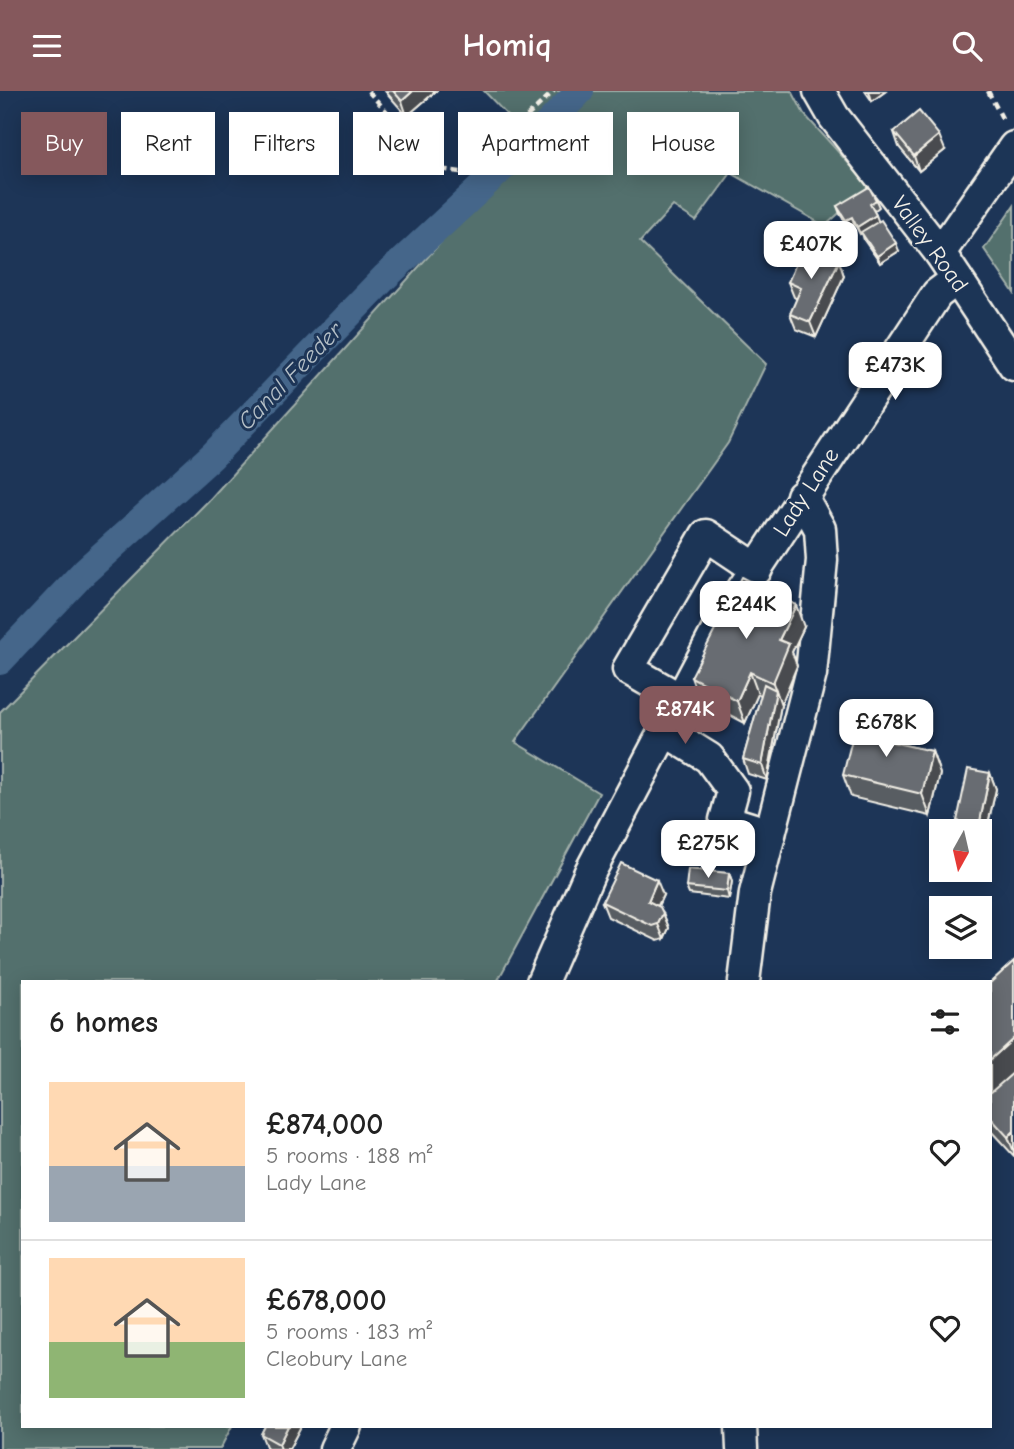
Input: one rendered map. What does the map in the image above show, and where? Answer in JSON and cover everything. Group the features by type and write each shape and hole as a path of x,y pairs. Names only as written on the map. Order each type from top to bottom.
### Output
{"street":[{"name":"Valley Road","path":"820,91 834,117 940,253 1014,365"},
{"path":"940,253 1011,140"},
{"name":"Lady Lane","path":"543,980 590,872 723,619 937,294 957,279"},
{"path":"744,980 755,893 811,674 822,560 820,529 802,496"},
{"path":"680,699 628,669 647,633 706,535 757,569"},
{"path":"664,730 709,758 733,791 725,820 771,834"},
{"path":"741,1428 742,1449"}],"path":[{"path":"368,91 439,169 467,173 554,91"},
{"path":"988,91 1011,140"}],"green space":[{"path":"484,91 792,91 804,114 869,186 825,226 735,175 739,175 739,112 627,112 627,175 730,175 696,221 673,206 640,242 766,364 728,443 515,742 599,793 498,980 21,980 21,1428 231,1428 220,1449 0,1449 0,712 211,498 501,175 613,175 613,112 504,112"},
{"path":"1014,206 1014,293 984,249"}],"building":[{"path":"393,91 413,91 402,101"},
{"path":"919,111 939,135 914,156 894,132"},
{"path":"869,187 876,200 870,204 876,215 857,227 852,217 846,220 837,206"},
{"path":"881,220 896,243 877,256 861,232"},
{"path":"804,245 839,261 810,322 790,314 801,288 788,282"},
{"path":"742,577 796,605 779,640 789,644 773,683 750,672 737,701 691,677"},
{"path":"764,684 776,690 762,765 743,759"},
{"path":"857,719 894,728 891,742 932,751 922,794 843,775"},
{"path":"968,769 990,773 980,819 957,819"},
{"path":"621,863 657,880 648,901 660,907 663,913 658,924 652,926 602,902"},
{"path":"688,869 729,873 727,891 686,887"},
{"path":"1014,961 1014,1038 992,1058 992,981"},
{"path":"1014,1072 1014,1131 1008,1137 992,1119 992,1091"},
{"path":"264,1428 287,1428 279,1444 261,1434"}],"waterway":[{"name":"Canal Feeder","path":"0,661 85,571 212,456 385,277 532,140 580,91"}]}
